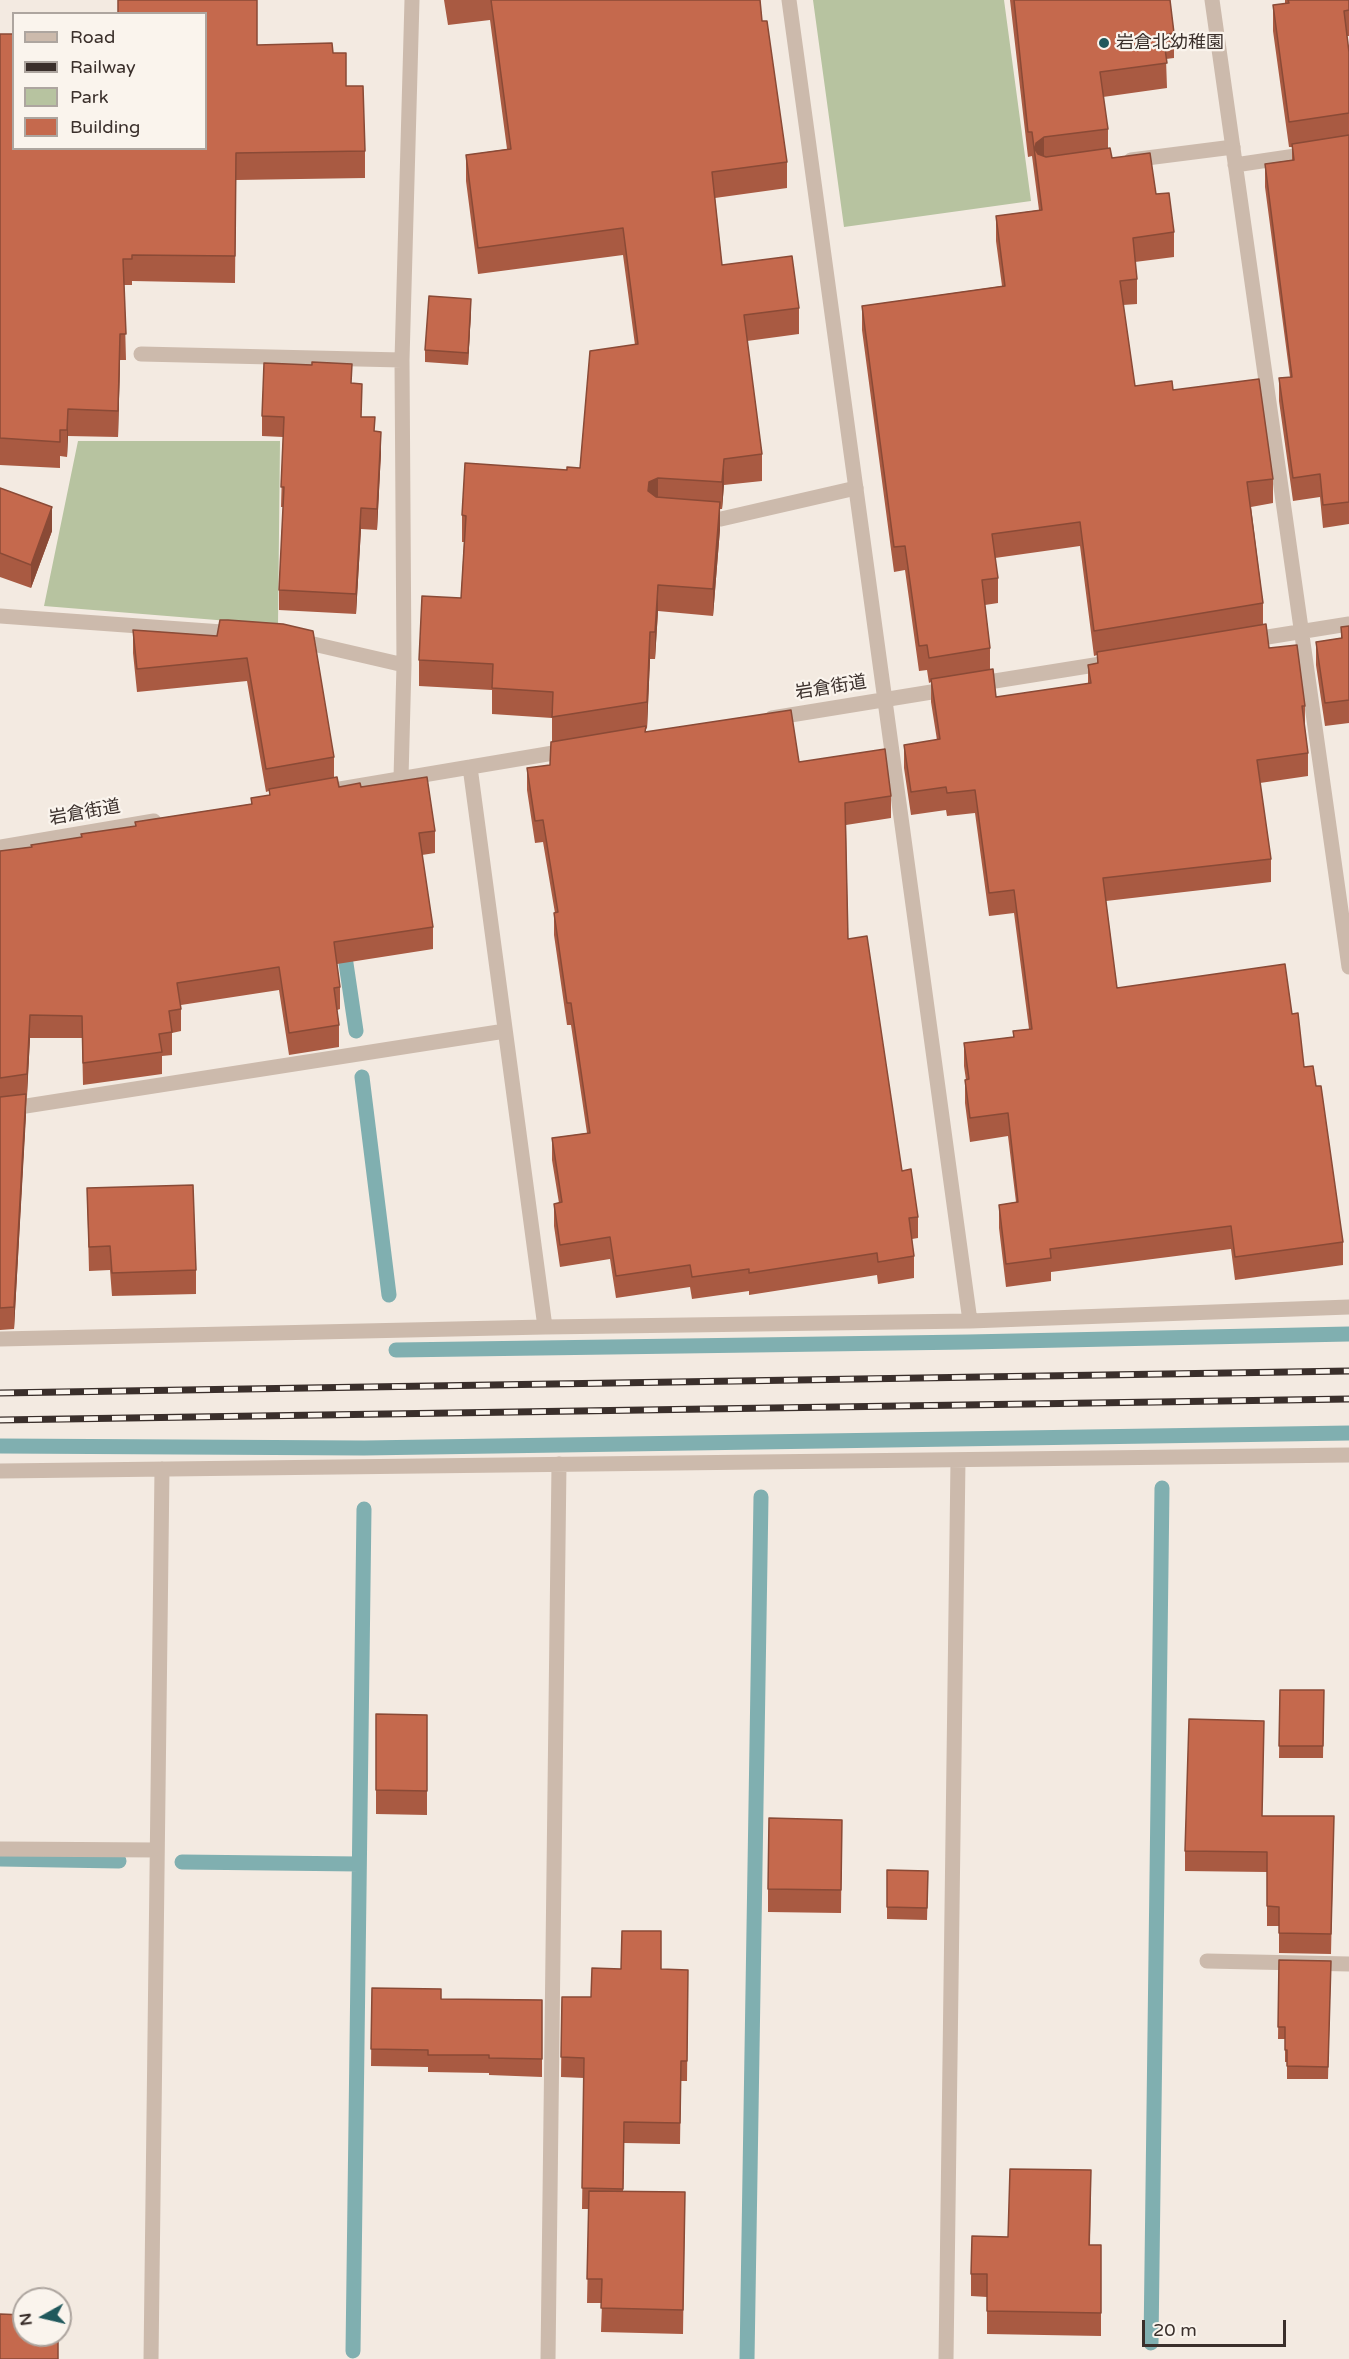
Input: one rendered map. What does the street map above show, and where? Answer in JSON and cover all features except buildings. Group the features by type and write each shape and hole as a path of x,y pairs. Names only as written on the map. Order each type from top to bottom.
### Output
{"street":[{"path":"401,778 404,665 402,360 412,0"},
{"path":"789,0 970,1321"},
{"path":"1212,0 1349,967"},
{"path":"1115,163 1233,147"},
{"path":"1235,165 1349,148"},
{"path":"141,354 402,360"},
{"path":"689,516 720,519 856,488"},
{"path":"0,616 248,634"},
{"path":"1232,643 1349,624"},
{"path":"284,637 404,665"},
{"name":"岩倉街道","path":"758,720 1128,660"},
{"path":"330,790 585,748"},
{"path":"470,767 544,1327"},
{"name":"岩倉街道","path":"0,847 165,819"},
{"path":"0,1110 506,1031"},
{"path":"0,1339 544,1327 970,1321 1349,1307"},
{"path":"0,1472 1349,1455"},
{"path":"946,2359 958,1460"},
{"path":"548,2359 559,1464"},
{"path":"151,2359 162,1469"},
{"path":"0,1849 157,1850"},
{"path":"1207,1961 1349,1964"}],"green space":[{"path":"813,0 1004,0 1031,201 844,227"},
{"path":"78,441 280,441 278,625 44,606"}],"waterway":[{"path":"343,943 356,1031"},
{"path":"362,1077 389,1295"},
{"path":"396,1350 1349,1334"},
{"path":"0,1446 364,1448 1349,1433"},
{"path":"1151,2343 1162,1488"},
{"path":"747,2359 761,1497"},
{"path":"353,2351 364,1509"},
{"path":"0,1859 119,1861"},
{"path":"182,1862 359,1864"}],"railway":[{"path":"0,1393 1349,1371"},
{"path":"0,1420 1349,1399"}],"place":[{"name":"岩倉北幼稚園","path":"1104,43"}]}
